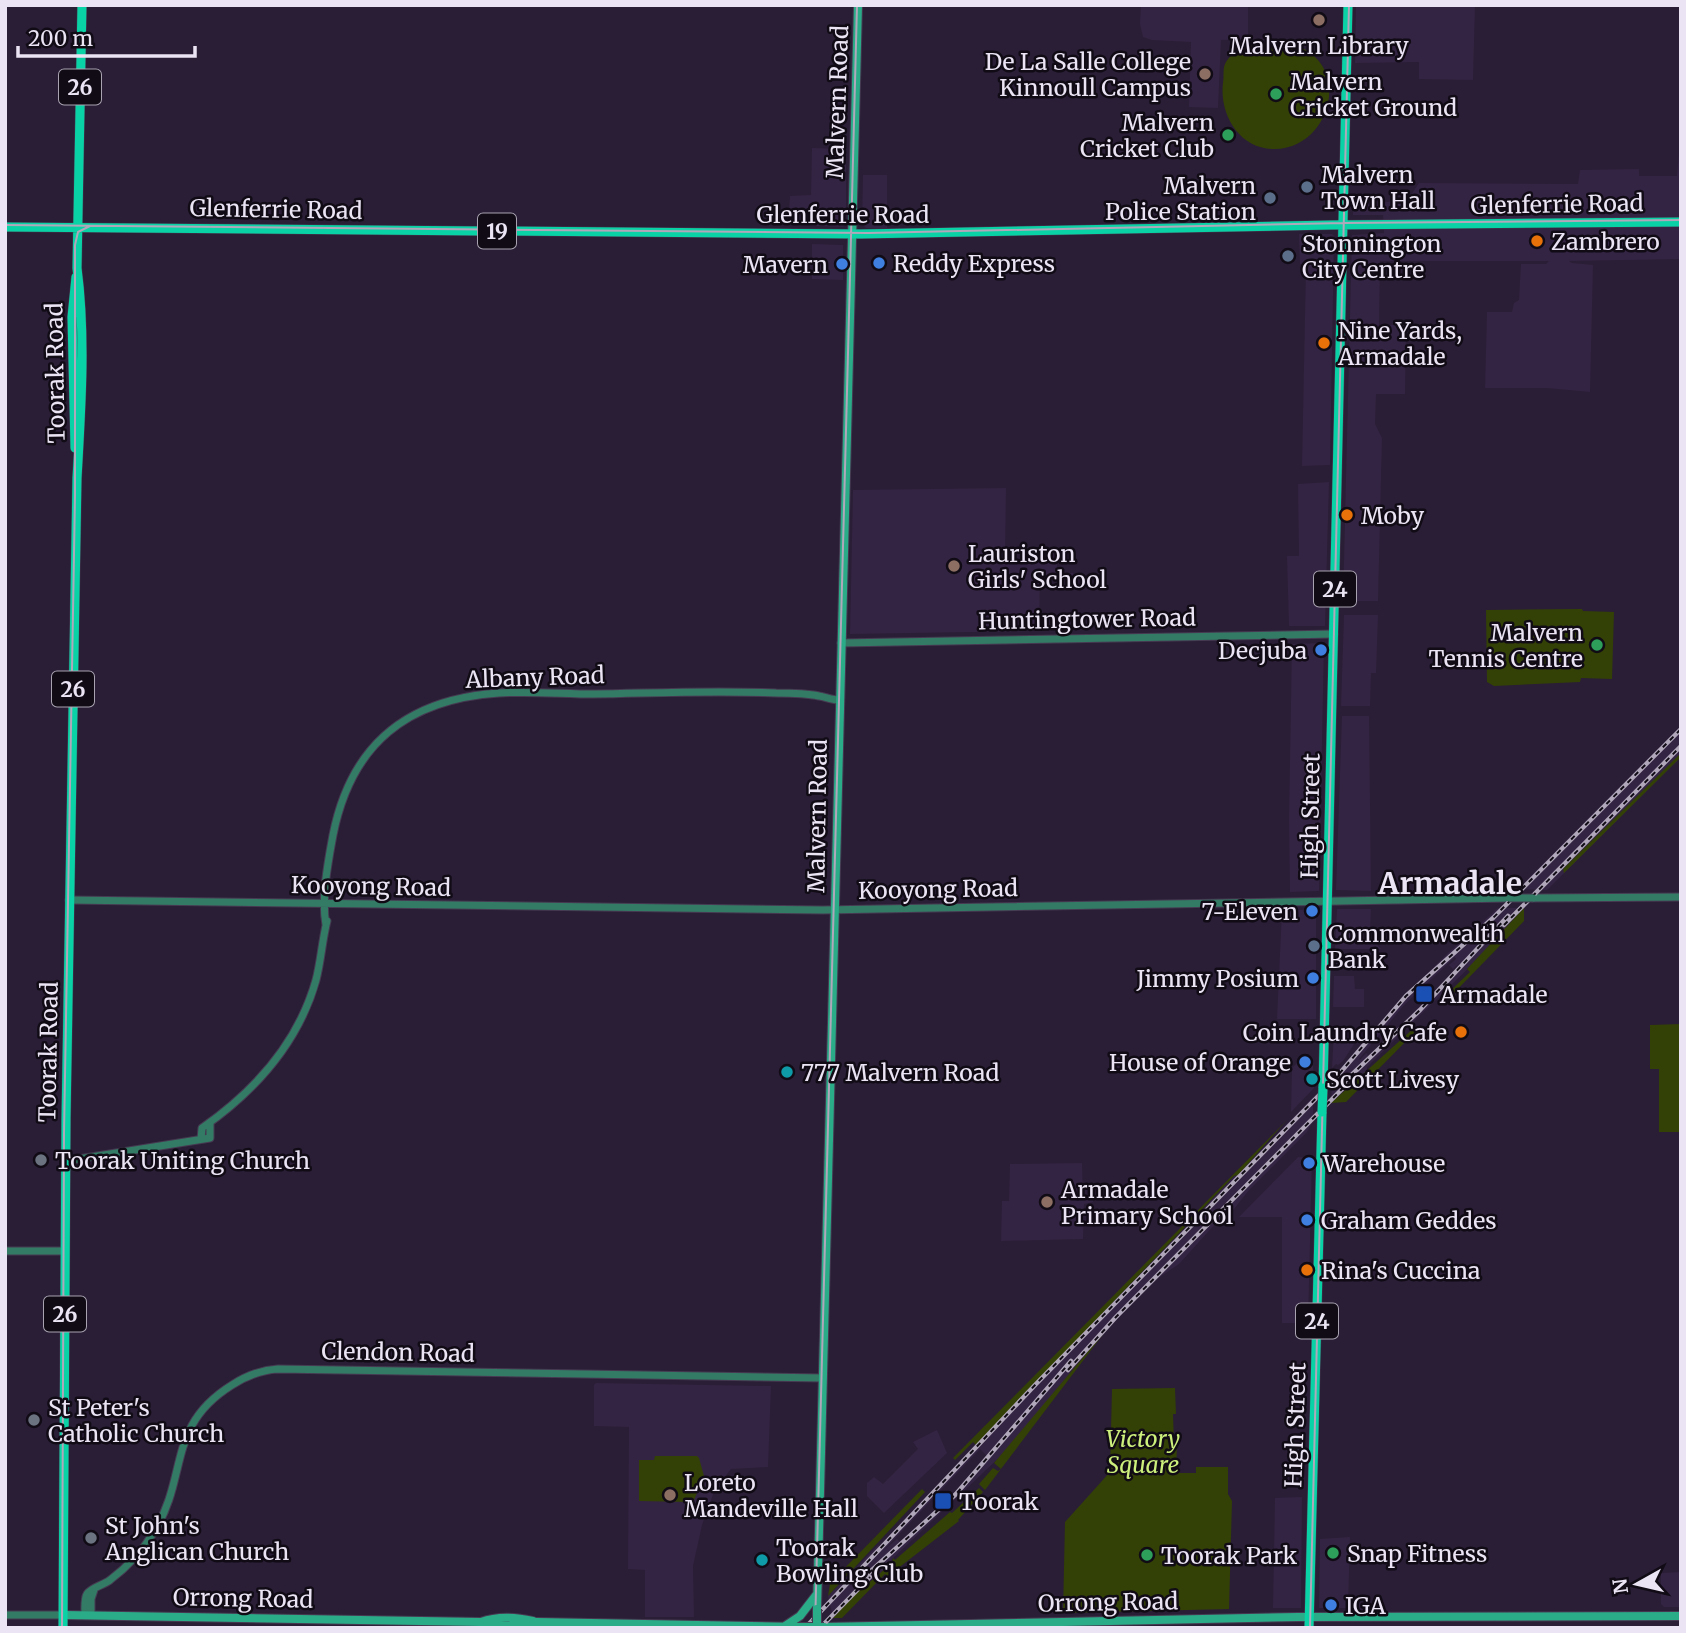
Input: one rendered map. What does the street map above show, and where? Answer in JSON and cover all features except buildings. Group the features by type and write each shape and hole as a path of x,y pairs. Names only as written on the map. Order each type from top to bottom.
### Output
{"main road":[{"name":"Toorak Road","path":"63,1628 69,901 77,478 82,418 82,306 77,268 82,5"},
{"name":"Malvern Road","path":"817,1627 858,5"},
{"name":"High Street","path":"1309,1628 1348,5"},
{"name":"Glenferrie Road","path":"5,227 852,234 1681,222"},
{"path":"782,1627 800,1616 817,1594"},
{"name":"Orrong Road","path":"63,1615 481,1622 491,1618 537,1622 782,1627 1309,1617 1681,1616"}],"street":[{"name":"Huntingtower Road","path":"841,643 1334,634"},
{"name":"Albany Road","path":"201,1139 202,1128 248,1093 287,1045 303,1016 315,984 326,925 327,886 336,820 342,799 356,770 380,738 411,715 467,697 518,692 732,691 840,697"},
{"name":"Kooyong Road","path":"69,901 834,910 1327,900 1681,897"},
{"path":"65,1161 210,1138 211,1123"},
{"path":"5,1251 65,1251"},
{"name":"Clendon Road","path":"88,1615 86,1597 114,1577 152,1536 173,1492 186,1435 204,1406 240,1380 260,1372 278,1369 823,1378"},
{"name":"Orrong Road","path":"5,1615 63,1615"}],"shaded area":[{"name":"De La Salle College Kinnoull Campus","path":"1141,5 1248,5 1248,39 1221,40 1218,108 1189,107 1191,42 1143,37 1140,24"},
{"path":"1356,5 1475,5 1473,80 1419,79 1419,62 1355,63"},
{"path":"1681,128 1681,259 1569,261 1593,265 1590,392 1547,388 1485,388 1487,312 1512,312 1514,303 1519,300 1521,264 1546,264 1549,261 1380,261 1379,325 1406,325 1405,394 1376,394 1375,424 1382,438 1378,601 1343,601 1352,235 1384,233 1383,215 1353,215 1353,202 1359,199 1388,202 1409,198 1419,183 1578,184 1580,170 1639,169 1639,176 1677,176"},
{"path":"812,148 846,149 846,224 843,227 788,225 790,196 811,195"},
{"path":"863,175 887,175 887,228 866,228 862,224"},
{"path":"1299,234 1334,236 1330,465 1302,466 1306,267 1300,264"},
{"path":"812,244 843,245 843,280 812,279"},
{"path":"1329,482 1325,626 1289,626 1287,556 1299,556 1298,484"},
{"name":"Lauriston Girls' School","path":"1006,488 1005,559 1057,558 1057,573 1073,573 1073,577 1040,578 1039,631 850,634 853,490"},
{"path":"1344,615 1378,615 1376,673 1371,673 1370,706 1341,706"},
{"path":"1324,643 1319,891 1290,892 1292,644"},
{"path":"1342,716 1369,716 1371,891 1336,890"},
{"path":"1681,726 1681,757 1547,890 1518,889"},
{"path":"1498,908 1524,908 1486,951 1367,1067 1367,1071 1331,1103 1332,1079 1392,1009","holes":["1455,957 1449,965 1453,969 1460,963 1462,965 1362,1063 1368,1055 1366,1053 1359,1059 1404,1005"]},
{"path":"1316,909 1316,1019 1277,1019 1282,911"},
{"path":"1337,909 1371,909 1368,935 1381,949 1335,949"},
{"path":"1334,976 1354,976 1355,989 1364,989 1364,1007 1333,1007"},
{"path":"1334,1032 1356,1032 1360,1035 1343,1061 1332,1068"},
{"path":"1307,1060 1313,1066 1314,1088 1291,1112 1292,1068 1299,1061"},
{"path":"1313,1097 1313,1121 1307,1132 1249,1190 1230,1214 1216,1223 1179,1264 1154,1281 1107,1329 1005,1452 833,1617 828,1596 878,1545 880,1546","holes":["980,1449 988,1457 926,1521 888,1554 900,1542 897,1539 884,1550"]},
{"path":"1298,1157 1312,1158 1308,1323 1282,1323 1282,1217 1239,1217"},
{"name":"Armadale Primary School","path":"1082,1163 1083,1197 1085,1200 1093,1199 1093,1202 1084,1204 1083,1239 1001,1241 1002,1201 1009,1201 1010,1164"},
{"name":"Loreto Mandeville Hall","path":"596,1383 771,1386 768,1467 731,1469 715,1489 702,1525 693,1566 694,1617 645,1617 645,1570 628,1569 629,1427 594,1426"},
{"path":"937,1430 947,1453 884,1513 867,1496 867,1483 874,1477 883,1484 918,1449 913,1442"},
{"path":"1302,1497 1301,1608 1273,1608 1275,1498"},
{"path":"1350,1537 1348,1608 1319,1608 1320,1539"},
{"path":"1681,1572 1681,1607 1664,1607 1661,1604 1661,1573"}],"green space":[{"name":"Malvern Cricket Ground","path":"1274,43 1300,47 1316,58 1326,72 1329,89 1327,106 1320,122 1309,136 1294,145 1275,149 1252,144 1242,137 1228,118 1223,95 1224,67 1227,60 1252,45"},
{"path":"1582,609 1614,612 1612,679 1581,678 1580,682 1494,686 1487,682 1486,610"},
{"path":"1681,753 1681,757 1564,873 1563,869"},
{"path":"1524,908 1524,921 1449,998 1446,995 1470,972 1467,969"},
{"path":"1681,1024 1681,1132 1659,1132 1659,1069 1650,1069 1650,1025"},
{"path":"1415,1027 1417,1030 1346,1102 1331,1103"},
{"path":"1287,1120 1238,1175 1234,1176 976,1445 973,1442 955,1460 953,1458"},
{"path":"1107,1329 1001,1469 994,1463"},
{"name":"Toorak Park","path":"1175,1388 1176,1414 1173,1414 1174,1444 1177,1444 1176,1473 1196,1473 1196,1467 1228,1467 1228,1494 1232,1501 1229,1609 1063,1613 1065,1522 1110,1472 1112,1389"},
{"path":"655,1456 699,1458 704,1476 694,1500 639,1501 639,1460 654,1460"},
{"path":"993,1468 998,1471 1001,1469 985,1490 979,1484"},
{"path":"979,1488 983,1492 959,1521 888,1576 885,1574 842,1618 833,1618 852,1597 892,1563 893,1558 895,1560"},
{"path":"922,1489 925,1492 828,1596 830,1584 834,1579"}],"tram line":[{"path":"815,1628 857,5"},
{"path":"1310,1628 1349,5"},
{"path":"5,225 868,233 1344,223 1681,220"},
{"path":"62,1628 64,1134 75,496 75,245 78,232 90,226"}],"railway":[{"path":"805,1628 1036,1384 1333,1081 1406,996 1493,918 1681,729"},
{"path":"1504,925 1681,746"},
{"path":"1343,1083 1420,1010 1508,916"},
{"path":"1068,1370 1116,1317 1351,1080"},
{"path":"861,1580 956,1494 1071,1361"},
{"path":"820,1628 870,1577"}],"place":[{"name":"Malvern Library","path":"1319,20"},
{"name":"De La Salle College Kinnoull Campus","path":"1205,74"},
{"name":"Malvern Cricket Ground","path":"1276,94"},
{"name":"Malvern Cricket Club","path":"1228,135"},
{"name":"Malvern Town Hall","path":"1307,187"},
{"name":"Malvern Police Station","path":"1270,198"},
{"name":"Zambrero","path":"1537,241"},
{"name":"Stonnington City Centre","path":"1288,256"},
{"name":"Reddy Express","path":"879,263"},
{"name":"Mavern","path":"842,264"},
{"name":"Nine Yards, Armadale","path":"1324,343"},
{"name":"Moby","path":"1347,515"},
{"name":"Lauriston Girls' School","path":"954,566"},
{"name":"Malvern Tennis Centre","path":"1597,645"},
{"name":"Decjuba","path":"1321,650"},
{"name":"7-Eleven","path":"1312,911"},
{"name":"Commonwealth Bank","path":"1314,946"},
{"name":"Jimmy Posium","path":"1313,978"},
{"name":"Armadale","path":"1424,994"},
{"name":"Coin Laundry Cafe","path":"1461,1032"},
{"name":"House of Orange","path":"1305,1062"},
{"name":"777 Malvern Road","path":"787,1072"},
{"name":"Scott Livesy","path":"1312,1079"},
{"name":"Toorak Uniting Church","path":"41,1160"},
{"name":"Warehouse","path":"1309,1163"},
{"name":"Armadale Primary School","path":"1047,1202"},
{"name":"Graham Geddes","path":"1307,1220"},
{"name":"Rina's Cuccina","path":"1307,1270"},
{"name":"St Peter's Catholic Church","path":"34,1420"},
{"name":"Loreto Mandeville Hall","path":"670,1495"},
{"name":"Toorak","path":"943,1501"},
{"name":"St John's Anglican Church","path":"91,1538"},
{"name":"Snap Fitness","path":"1333,1553"},
{"name":"Toorak Park","path":"1147,1555"},
{"name":"Toorak Bowling Club","path":"762,1560"},
{"name":"IGA","path":"1331,1605"}],"district":[{"name":"Armadale","path":"1450,883"}],"park label":[{"name":"Victory Square","path":"1143,1451"}]}
